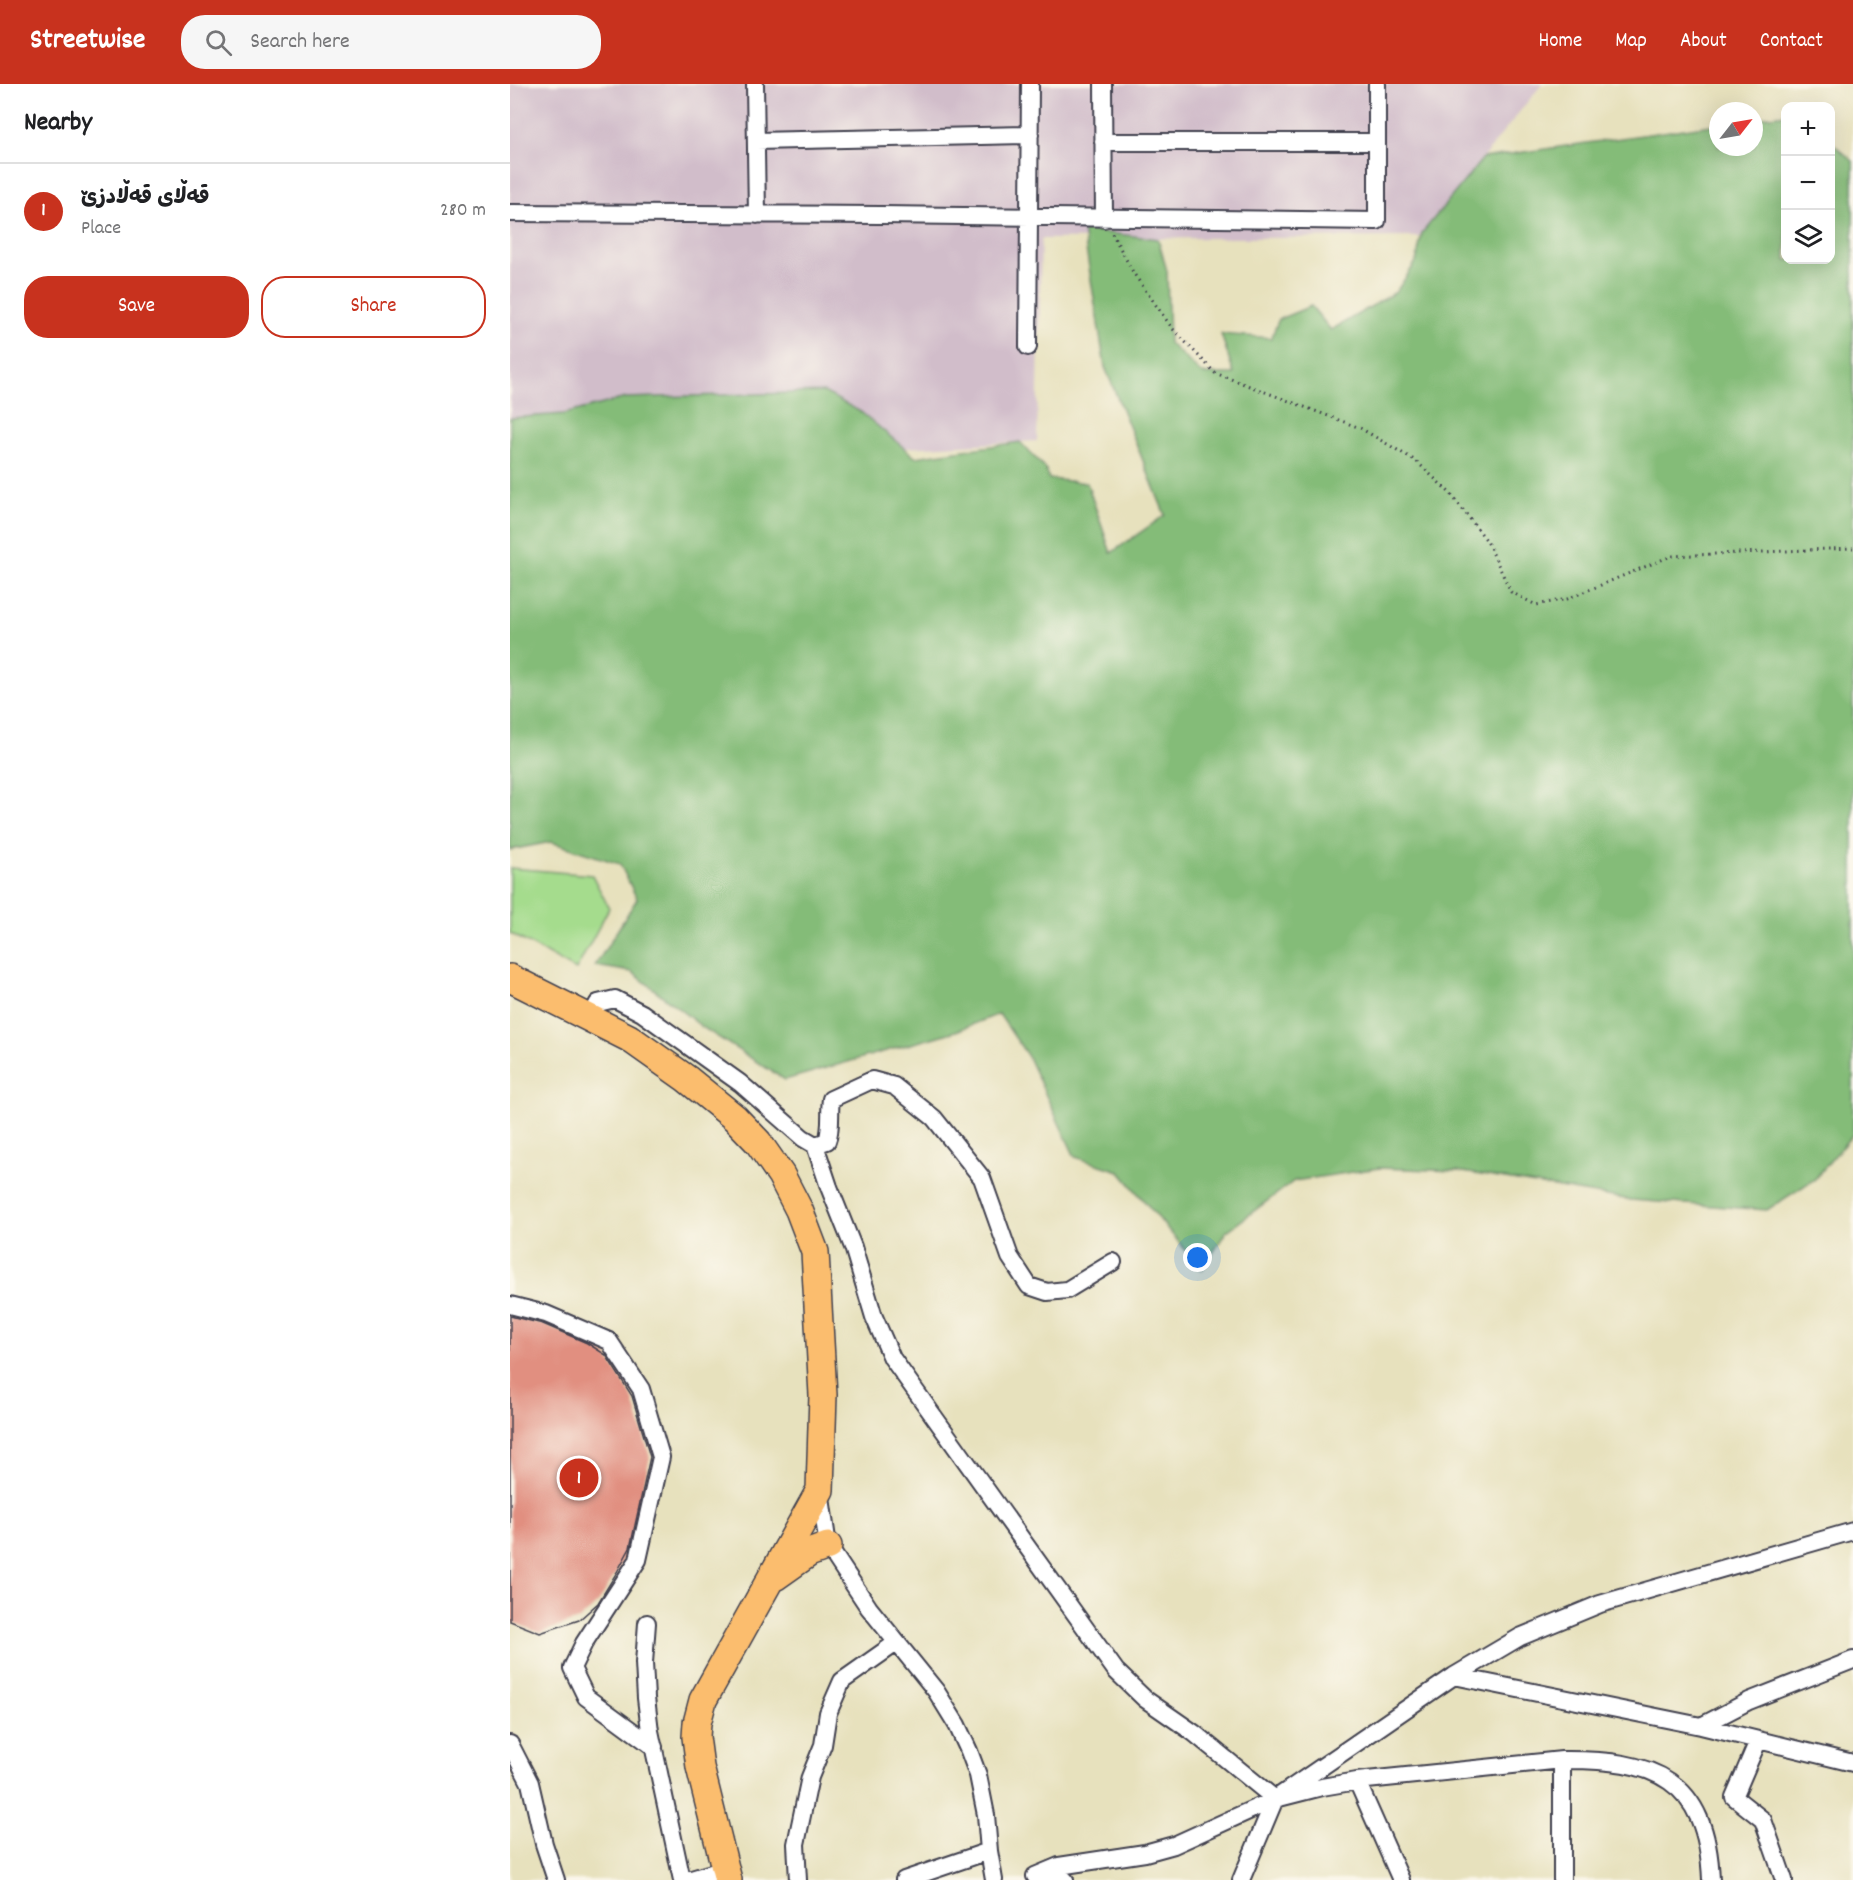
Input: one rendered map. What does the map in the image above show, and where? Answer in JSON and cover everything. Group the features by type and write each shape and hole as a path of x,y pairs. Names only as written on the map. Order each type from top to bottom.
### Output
{"main road":[{"path":"510,978 628,1038 687,1079 735,1118 758,1142 781,1175 799,1210 815,1252 823,1395 820,1490 709,1687 697,1723 697,1750 700,1767 727,1875"},
{"path":"767,1583 809,1553 828,1546"}],"street":[{"path":"755,84 757,216"},
{"path":"1028,347 1030,84"},
{"path":"1103,84 1104,219"},
{"path":"510,213 757,216 881,214 1104,219 1377,220 1377,84"},
{"path":"756,141 1030,135"},
{"path":"1104,142 1377,142"},
{"path":"590,1018 598,1003 615,999 642,1012 740,1083 803,1138 815,1145 853,1247 874,1317 892,1358 1116,1671 1145,1699 1194,1733 1275,1799"},
{"path":"815,1145 827,1142 831,1132 829,1114 838,1096 872,1080 894,1086 934,1118 982,1178 1010,1257 1029,1286 1047,1292 1067,1290 1113,1262"},
{"path":"510,1305 546,1314 609,1341 641,1389 661,1457 638,1560 584,1643 572,1668 586,1697 654,1747"},
{"path":"820,1490 828,1546 868,1608 936,1691 962,1734 978,1775 986,1815 988,1851 994,1880"},
{"path":"1033,1878 1059,1866 1145,1853 1174,1845 1275,1799 1454,1676 1520,1638 1600,1604 1853,1531"},
{"path":"647,1623 644,1663 646,1698 682,1880"},
{"path":"798,1880 796,1844 810,1777 823,1745 828,1713 842,1681 896,1643"},
{"path":"1701,1726 1749,1701 1853,1660"},
{"path":"1454,1676 1701,1726 1853,1763"},
{"path":"1758,1741 1734,1797 1763,1820 1784,1880"},
{"path":"510,1744 530,1783 544,1844 556,1880"},
{"path":"1275,1799 1357,1781 1562,1760 1596,1760 1637,1766 1669,1782 1685,1795 1697,1811 1707,1839 1711,1880"},
{"path":"1562,1760 1562,1880"},
{"path":"1357,1781 1401,1880"},
{"path":"1241,1880 1275,1799"},
{"path":"904,1880 988,1851"},
{"path":"688,1880 727,1875"},
{"path":"1033,1878 1065,1880"}],"path":[{"path":"1104,219 1134,274 1172,328 1215,374 1360,428 1416,461 1450,493 1487,541 1511,592 1536,605 1567,599 1671,556 1853,548"}],"shaded area":[{"path":"510,84 1542,84 1419,237 1041,239 1037,441 510,469"}],"green space":[{"path":"1781,115 1781,264 1835,264 1835,145 1853,161 1853,1134 1815,1179 1767,1210 1631,1200 1457,1171 1379,1168 1294,1181 1226,1232 1202,1270 1119,1171 1075,1157 1027,1055 999,1014 956,1031 785,1080 702,1027 632,972 595,966 637,899 620,864 551,842 510,850 510,418 564,414 626,398 824,392 861,412 915,457 1020,442 1045,468 1049,479 1087,483 1111,553 1165,515 1105,367 1083,230 1158,239 1167,271 1169,343 1202,374 1234,374 1221,334 1271,338 1279,319 1311,306 1331,330 1396,292 1416,262 1422,233 1483,158 1709,125 1709,156 1763,156 1763,117"},
{"path":"510,868 592,875 609,908 576,970 510,933"}],"building":[{"path":"510,1316 543,1324 587,1343 606,1355 632,1396 650,1457 630,1548 598,1603 579,1620 540,1633 510,1621"}],"place":[{"name":"قەڵای قەڵادزێ","path":"579,1478"}]}
